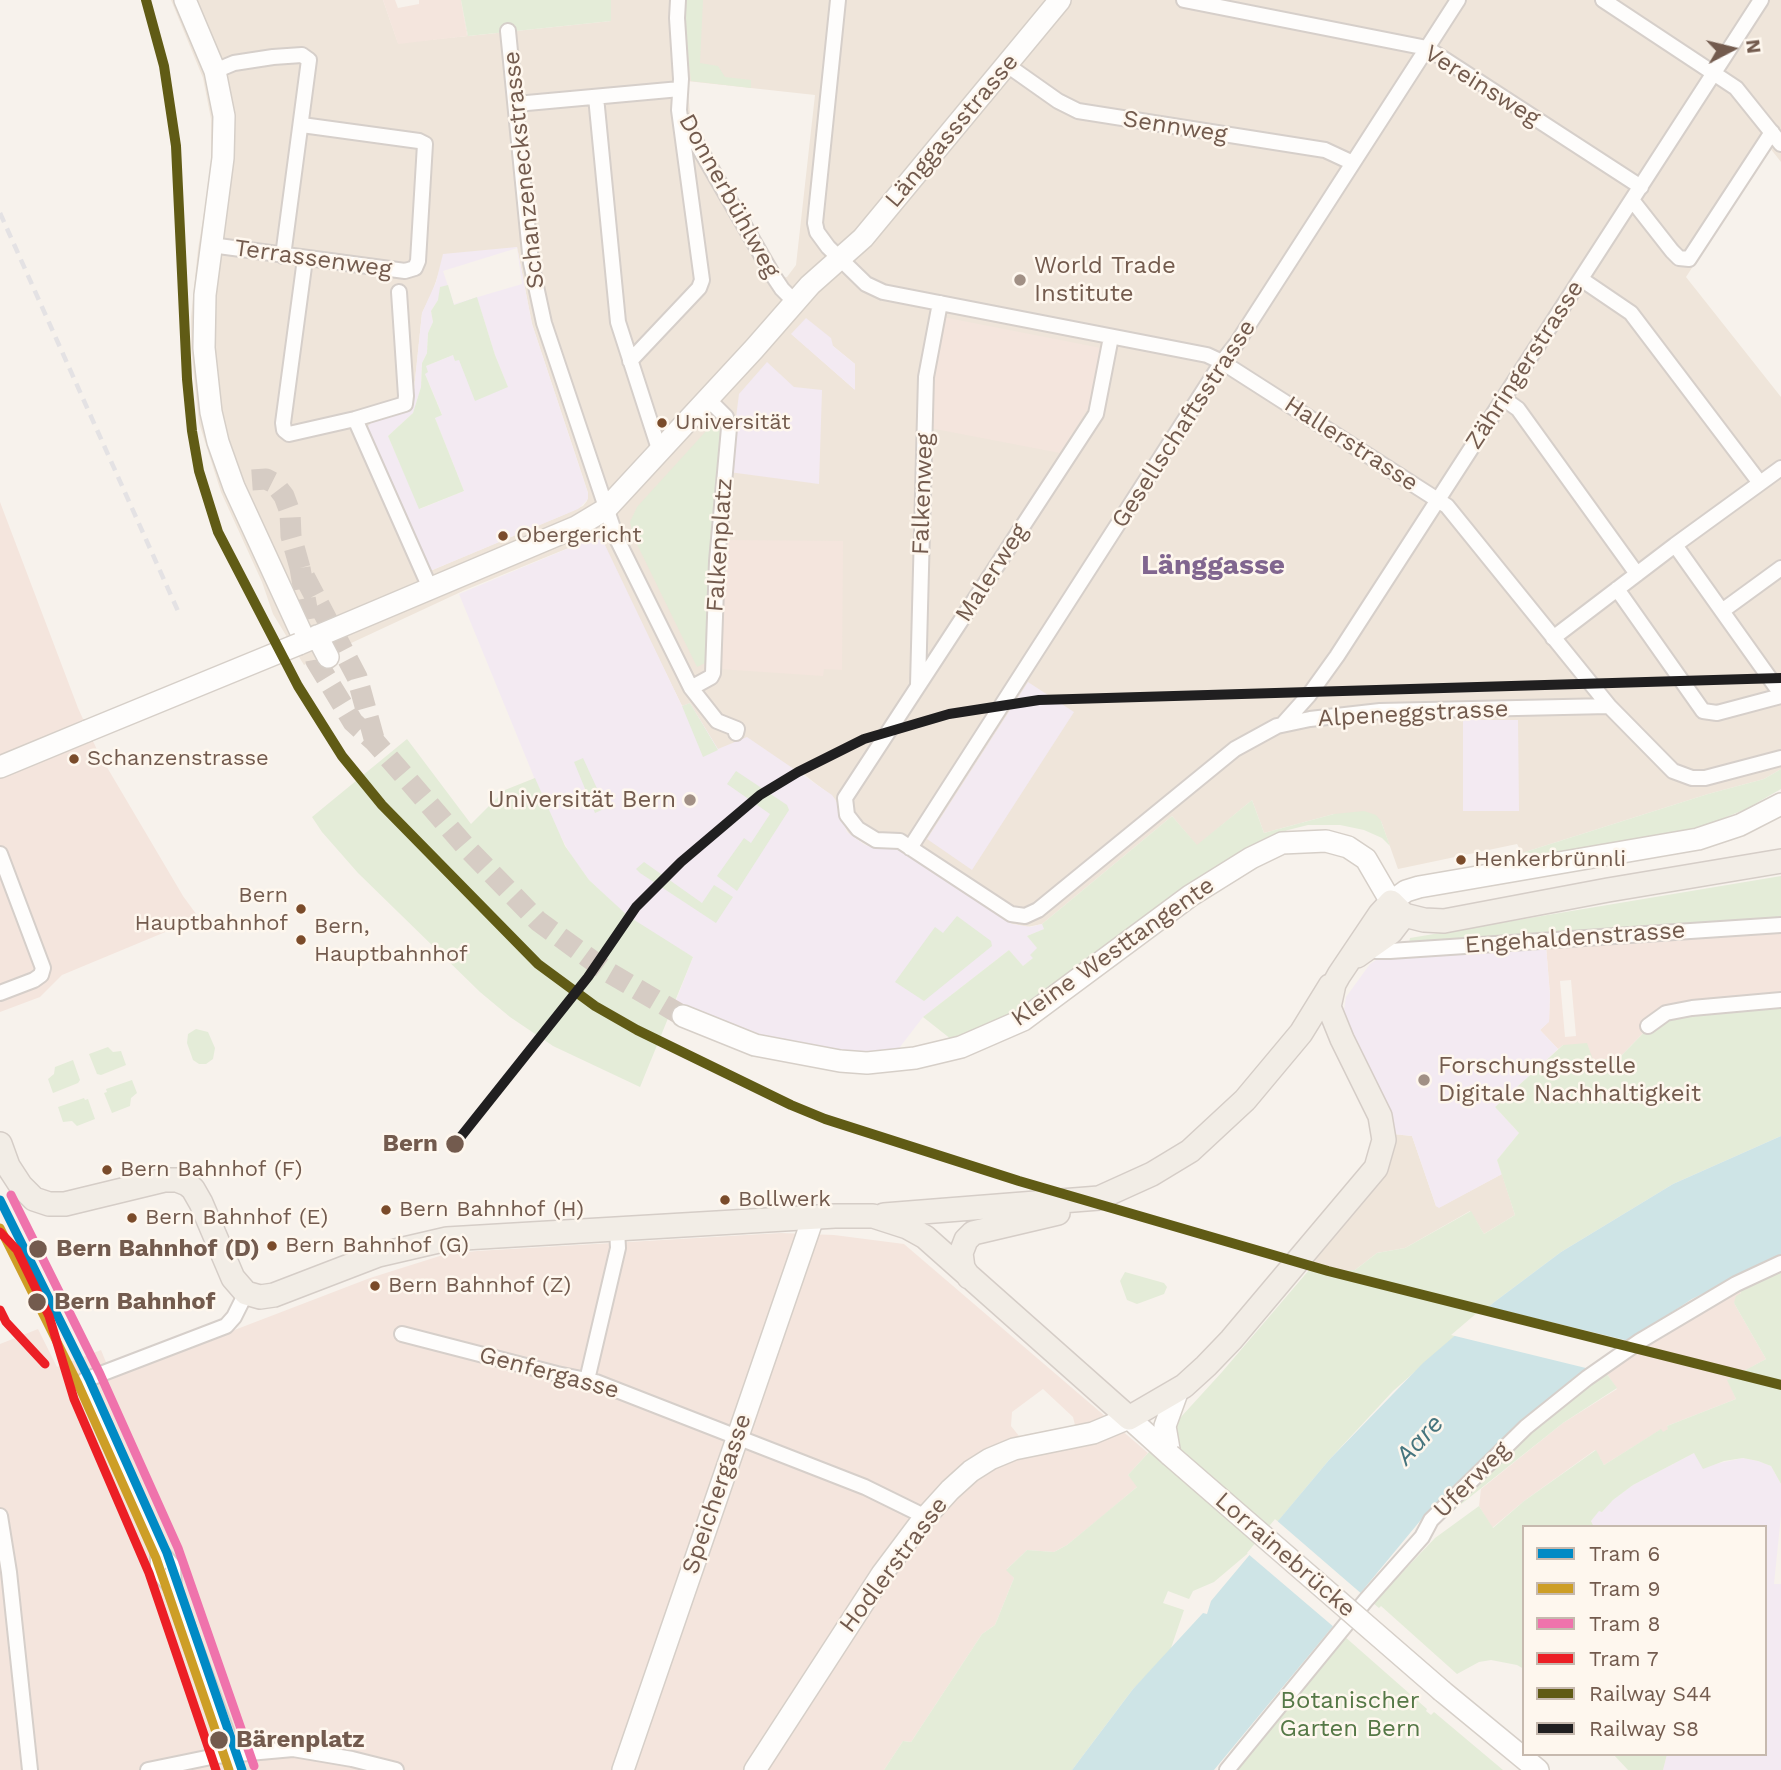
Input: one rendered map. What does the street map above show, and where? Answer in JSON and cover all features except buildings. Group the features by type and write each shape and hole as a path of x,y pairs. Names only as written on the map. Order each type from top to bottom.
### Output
{"main road":[{"path":"185,0 215,71 221,93 225,138 205,318 207,384 215,430 243,483 307,640 328,657"},
{"name":"Länggassstrasse","path":"839,258 863,238 1060,0"},
{"path":"0,767 582,524 606,509 810,285 839,258"},
{"path":"1398,909 1406,891 1419,887 1698,839 1740,825 1781,804"},
{"name":"Kleine Westtangente","path":"683,1016 755,1045 840,1060 867,1063 915,1058 961,1047 1023,1020 1190,896 1251,858 1282,843 1326,841 1348,847 1366,859 1398,909"},
{"path":"974,1282 966,1274 961,1260 963,1246 973,1233 1080,1208 1152,1174 1190,1151 1245,1100 1301,1033 1343,968 1367,943 1380,914 1398,909 1424,920 1444,921 1781,861"},
{"path":"873,1216 920,1234 1129,1418 1194,1378 1231,1340 1376,1168 1384,1140 1380,1116 1329,1007 1343,968"},
{"path":"1301,1033 1316,1025 1336,1025"},
{"path":"0,1144 15,1179 34,1199 42,1203 59,1205 164,1180 183,1182 198,1196 235,1282 246,1293 256,1297 268,1297 378,1255 447,1239 813,1217 873,1216 1100,1198"},
{"name":"Speichergasse","path":"623,1770 813,1217"},
{"path":"1164,1444 1166,1421 1178,1390"},
{"name":"Lorrainebrücke","path":"1129,1418 1164,1444 1442,1691 1538,1770"},
{"name":"Hodlerstrasse","path":"755,1770 867,1595 926,1517 960,1479 999,1455 1039,1443 1093,1433 1129,1418"}],"street":[{"name":"Donnerbühlweg","path":"678,0 680,116 774,277 795,302"},
{"name":"Hallerstrasse","path":"838,0 814,217 817,232 839,258 875,290 1207,355 1222,362 1447,506 1609,706 1669,768 1685,776 1705,778 1781,758"},
{"name":"Vereinsweg","path":"1184,0 1427,48 1641,187"},
{"name":"Gesellschaftsstrasse","path":"911,848 1458,0"},
{"path":"1603,0 1742,93 1781,144"},
{"name":"Zähringerstrasse","path":"1282,725 1309,695 1337,656 1761,0"},
{"name":"Schanzeneckstrasse","path":"508,31 535,285 544,323 616,537 691,688 717,721 737,729 736,733"},
{"path":"215,71 234,64 273,57 306,56 310,63 283,256"},
{"name":"Sennweg","path":"1007,65 1058,101 1078,111 1325,150 1353,163"},
{"path":"516,104 680,89"},
{"path":"596,97 617,317 660,452"},
{"path":"630,361 702,283 680,116"},
{"name":"Terrassenweg","path":"211,245 406,272 415,268 418,261 425,144 302,125"},
{"path":"1632,200 1672,251 1679,258 1689,258 1772,132"},
{"path":"305,259 283,424 284,430 292,434 355,419 401,406 406,402 399,292"},
{"path":"1581,279 1631,313 1760,484"},
{"name":"Falkenweg","path":"918,685 926,377 940,303"},
{"name":"Malerweg","path":"911,848 895,839 876,840 858,829 847,814 845,798 1096,414 1111,337"},
{"name":"Falkenplatz","path":"691,688 713,675 717,561 729,426 726,418 708,399"},
{"path":"1504,399 1518,409 1637,574"},
{"path":"355,419 430,588"},
{"path":"1553,638 1781,468"},
{"path":"1617,589 1703,711 1717,713 1781,695 1675,545"},
{"path":"1722,611 1781,568"},
{"name":"Alpeneggstrasse","path":"911,848 1011,914 1030,914 1239,746 1282,725 1380,710 1609,706"},
{"path":"0,854 43,966 43,972 38,979 0,993"},
{"name":"Engehaldenstrasse","path":"1367,943 1376,951 1390,951 1781,925"},
{"path":"1648,1026 1666,1013 1781,1000"},
{"path":"587,1380 618,1248 617,1229"},
{"name":"Uferweg","path":"1227,1770 1374,1591 1422,1537 1431,1520 1526,1427 1587,1378 1640,1341 1736,1284 1781,1263"},
{"path":"236,1770 233,1754 174,1590 174,1567 158,1548 131,1480 85,1380 223,1327 234,1317 246,1293"},
{"name":"Genfergasse","path":"402,1334 587,1380 865,1487 926,1517"},
{"path":"0,1516 9,1572 30,1770"},
{"path":"148,1770 233,1754 297,1749 396,1770"}],"shaded area":[{"path":"171,0 383,0 398,43 467,36 461,0 468,36 611,21 611,0 1781,0 1781,162 1770,148 1686,277 1781,397 1781,769 1764,779 1522,853 1517,844 1398,869 1381,821 1334,814 1264,833 1252,800 1197,846 1172,816 1042,924 1027,927 1009,923 902,849 870,847 850,835 835,799 801,772 718,750 690,704 682,706 600,539 593,538 465,590 304,665 273,614 262,582 221,492 199,423 191,348 191,317 198,249 211,171 211,119 203,78","holes":["687,81 815,95 796,265 787,277 781,278 691,124","517,247 532,324 588,493 583,506 430,571 374,420 412,409 422,313 440,269","792,334 833,346 855,364 854,389"]},
{"path":"383,0 395,0 398,8 419,4 419,0 461,0 467,36 398,44"},
{"path":"517,247 532,324 588,499 578,509 430,571 370,437 368,426 374,420 412,409 422,313 436,282 443,254","holes":["517,248 522,284 454,304 443,271","477,298 508,387 453,355 426,366 425,374 442,414 435,418 464,491 420,509 388,436 413,413 421,387 428,333 433,322 431,311 438,300 453,305"]},
{"path":"943,317 1101,348 1089,407 1060,453 930,428 932,375"},
{"path":"806,318 831,338 833,346 855,364 855,390 791,334"},
{"path":"767,362 794,387 822,390 819,484 729,472 739,394"},
{"path":"0,502 78,708 98,752 183,896 199,918 62,975 40,997 0,1012"},
{"name":"Universität Bern","path":"593,538 604,543 682,706 690,703 718,749 747,737 832,795 838,804 847,832 865,845 902,849 1012,924 1031,927 1042,924 1045,929 1027,936 1038,948 1033,958 1023,966 1009,950 923,1017 890,1060 840,1061 686,1015 673,1008 693,957 650,932 618,908 589,880 572,857 552,821 459,594"},
{"path":"723,540 843,541 842,670 824,669 823,676 719,669"},
{"path":"1028,682 1074,712 972,870 927,839"},
{"path":"1463,718 1518,720 1519,811 1463,811"},
{"path":"1781,931 1781,1000 1649,1027 1619,1058 1592,1061 1563,1045 1558,1049 1540,1030 1549,1021 1546,946","holes":["1571,980 1576,1036 1565,1037 1560,981"]},
{"path":"1546,946 1549,1022 1540,1030 1558,1049 1495,1107 1519,1133 1497,1160 1502,1174 1439,1208 1436,1206 1412,1136 1393,1134 1343,1018 1346,997 1370,964 1379,958"},
{"path":"1393,1134 1412,1136 1436,1206 1440,1207 1502,1174 1515,1215 1484,1234 1470,1211 1405,1248 1377,1253 1355,1270 1342,1271 1310,1262"},
{"path":"781,1233 834,1235 904,1244 1148,1453 1128,1475 1138,1486 1067,1545 1054,1552 1027,1550 1007,1569 1014,1578 995,1625 982,1634 911,1742 903,1741 884,1770 0,1770 0,1344 38,1329 57,1367 101,1350 112,1377 370,1278 443,1255","holes":["1043,1389 1073,1417 1075,1425 1019,1436 1011,1426 1012,1412"]},
{"path":"1734,1278 1741,1293 1734,1303 1766,1359 1728,1380 1736,1399 1667,1426 1669,1429 1663,1433 1660,1430 1604,1465 1595,1450 1524,1501 1492,1528 1479,1506 1481,1489 1563,1423 1617,1389 1599,1362 1692,1299"},
{"path":"1694,1453 1715,1464 1743,1458 1758,1461 1771,1466 1781,1484 1781,1515 1774,1584 1781,1584 1781,1770 1663,1770 1666,1756 1767,1756 1767,1525 1593,1525 1591,1521 1599,1510 1602,1512 1633,1485"}],"green space":[{"path":"461,0 611,0 611,21 468,36"},
{"path":"685,0 703,0 700,63 718,66 725,77 751,80 751,88 691,81"},
{"path":"448,285 454,305 477,297 508,387 475,401 459,360 455,361 453,355 426,366 428,372 425,374 442,415 435,418 464,491 419,509 388,436 413,413 421,387 428,333 433,322 431,311 438,300 440,287"},
{"path":"717,419 723,424 709,661 697,667 633,536 630,522 637,507"},
{"path":"690,703 718,750 703,757 682,706"},
{"path":"407,739 471,824 505,790 535,778 565,846 589,880 628,916 693,957 640,1087 553,1046 510,1017 480,992 358,873 322,832 312,817"},
{"path":"583,758 606,808 595,813 574,762"},
{"path":"1781,769 1781,789 1746,809 1714,822 1680,832 1545,854 1522,853 1764,779"},
{"path":"736,771 787,805 789,810 737,891 717,876 744,838 751,843 770,814 727,784"},
{"path":"1252,800 1264,833 1334,814 1364,811 1376,815 1381,821 1390,846 1382,838 1364,830 1340,825 1308,825 1288,830 1266,839 1085,975 961,1047 923,1017 1009,950 1023,966 1033,958 1030,955 1037,948 1027,936 1044,929 1042,924 1172,816 1197,845"},
{"path":"644,862 702,903 714,885 733,897 716,923 640,873 636,869"},
{"path":"1781,876 1781,918 1409,943 1410,938"},
{"path":"957,916 991,941 992,946 924,1001 895,982 935,927 943,933"},
{"path":"1781,1001 1781,1136 1673,1184 1561,1252 1493,1303 1393,1391 1329,1460 1259,1544 1214,1582 1193,1591 1189,1599 1168,1591 1163,1603 1184,1610 1170,1651 1133,1689 1072,1770 884,1770 903,1741 911,1742 982,1634 995,1625 1014,1578 1006,1570 1027,1550 1054,1552 1067,1545 1137,1487 1128,1475 1222,1372 1315,1263 1342,1271 1355,1270 1377,1253 1405,1248 1471,1211 1484,1234 1515,1215 1497,1160 1519,1133 1495,1107 1563,1045 1587,1043 1593,1060 1619,1058 1656,1020"},
{"path":"196,1029 208,1032 215,1048 213,1059 206,1064 193,1060 187,1043 188,1034"},
{"path":"108,1047 113,1052 121,1051 126,1065 101,1075 97,1074 89,1054"},
{"path":"73,1060 80,1080 53,1093 48,1079 54,1074 55,1067"},
{"path":"132,1080 137,1093 131,1098 130,1106 112,1113 104,1093 107,1092 106,1089"},
{"path":"88,1099 95,1119 77,1126 72,1121 63,1122 58,1107"},
{"path":"1781,1267 1781,1484 1771,1466 1758,1461 1743,1458 1724,1461 1703,1469 1694,1453 1633,1485 1602,1512 1599,1511 1591,1521 1593,1525 1522,1525 1522,1668 1491,1660 1479,1662 1457,1674 1381,1606 1379,1608 1373,1603 1435,1538 1479,1506 1493,1528 1524,1501 1596,1450 1604,1465 1661,1429 1663,1432 1668,1429 1667,1426 1736,1399 1727,1380 1766,1359 1734,1303 1736,1296 1741,1293 1738,1287"},
{"path":"1125,1272 1164,1283 1167,1287 1164,1294 1137,1304 1127,1300 1120,1281"},
{"path":"1604,1370 1617,1388 1563,1423 1435,1525 1529,1430"},
{"name":"Botanischer Garten Bern","path":"1344,1636 1427,1709 1426,1711 1431,1715 1434,1712 1503,1770 1233,1770"},
{"path":"1615,1756 1666,1756 1663,1770 1628,1770"}],"water":[{"name":"Aare","path":"1781,1136 1781,1256 1692,1299 1541,1404 1449,1490 1420,1521 1214,1770 1072,1770 1133,1689 1203,1613 1207,1614 1211,1601 1329,1460 1423,1363 1493,1303 1561,1252 1673,1184"}],"pier":[{"path":"1485,1306 1633,1342 1594,1370 1451,1335"},
{"path":"1275,1519 1363,1595 1335,1628 1247,1553"}],"tunnel":[{"path":"252,480 266,479 274,483 284,496 290,512 291,536 300,568 357,677 375,742"},
{"path":"300,568 316,661 353,722 375,742 466,847 538,921 608,972 683,1016"}],"railway":[{"path":"0,213 178,611"}],"tram line":[{"name":"8","path":"11,1195 100,1374 178,1548 254,1766"},
{"name":"6","path":"0,1200 89,1379 167,1553 242,1770"},
{"name":"9","path":"0,1228 78,1384 156,1558 229,1770"},
{"name":"7","path":"0,1232 17,1250 49,1316 74,1399 149,1573 216,1770"},
{"name":"7","path":"0,1310 6,1322 45,1364"}],"rail line":[{"name":"S44","path":"146,0 164,66 176,146 192,431 199,471 218,532 298,686 342,756 382,805 538,964 595,1006 637,1030 825,1119 1019,1181 1328,1271 1781,1385"},
{"name":"S8","path":"455,1144 588,977 636,907 681,862 760,795 798,772 864,739 949,714 1039,700 1781,678"}],"place":[{"name":"World Trade Institute","path":"1020,280"},
{"name":"Universität","path":"662,423"},
{"name":"Obergericht","path":"503,536"},
{"name":"Schanzenstrasse","path":"74,759"},
{"name":"Universität Bern","path":"690,800"},
{"name":"Henkerbrünnli","path":"1461,860"},
{"name":"Bern Hauptbahnhof","path":"301,909"},
{"name":"Bern, Hauptbahnhof","path":"301,940"},
{"name":"Forschungsstelle Digitale Nachhaltigkeit","path":"1424,1080"},
{"name":"Bern","path":"455,1144"},
{"name":"Bern Bahnhof (F)","path":"107,1170"},
{"name":"Bollwerk","path":"725,1200"},
{"name":"Bern Bahnhof (H)","path":"386,1210"},
{"name":"Bern Bahnhof (E)","path":"132,1218"},
{"name":"Bern Bahnhof (G)","path":"272,1246"},
{"name":"Bern Bahnhof (D)","path":"38,1249"},
{"name":"Bern Bahnhof (Z)","path":"375,1286"},
{"name":"Bern Bahnhof","path":"37,1302"},
{"name":"Bärenplatz","path":"219,1740"}],"district":[{"name":"Länggasse","path":"1213,566"}]}
